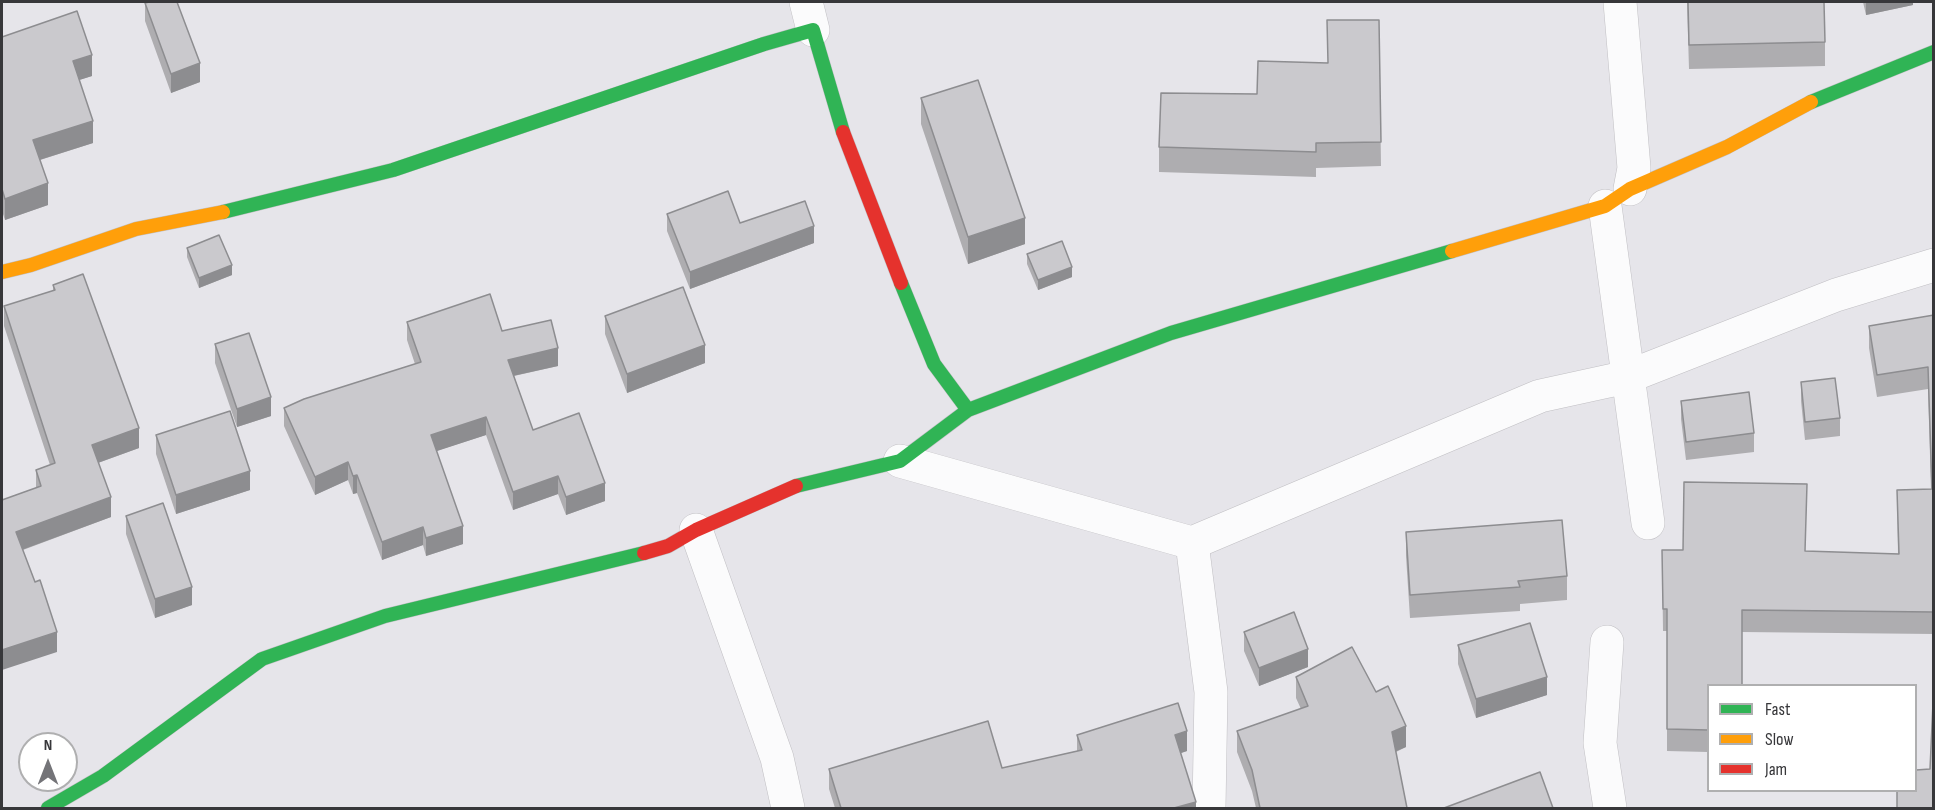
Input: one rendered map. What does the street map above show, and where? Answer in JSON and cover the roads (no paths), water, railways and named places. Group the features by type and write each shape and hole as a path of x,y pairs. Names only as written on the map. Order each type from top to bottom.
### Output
{"street":[{"path":"1620,2 1635,168 1618,197 1626,377 1648,523"},
{"path":"2,272 31,265 136,229 255,206 393,170 764,44 809,16 844,137 895,268 934,364 968,410"},
{"path":"48,808 103,776 262,659 385,616 623,559 668,546 696,530 804,482 900,461 968,410 1171,333 1618,197 1727,147 1825,94 1934,52"},
{"path":"900,461 1192,543 1540,396 1626,377 1836,296 1934,264"},
{"path":"696,530 777,758 788,808"},
{"path":"1192,543 1211,692 1209,808"},
{"path":"1607,642 1600,743 1610,808"}]}
